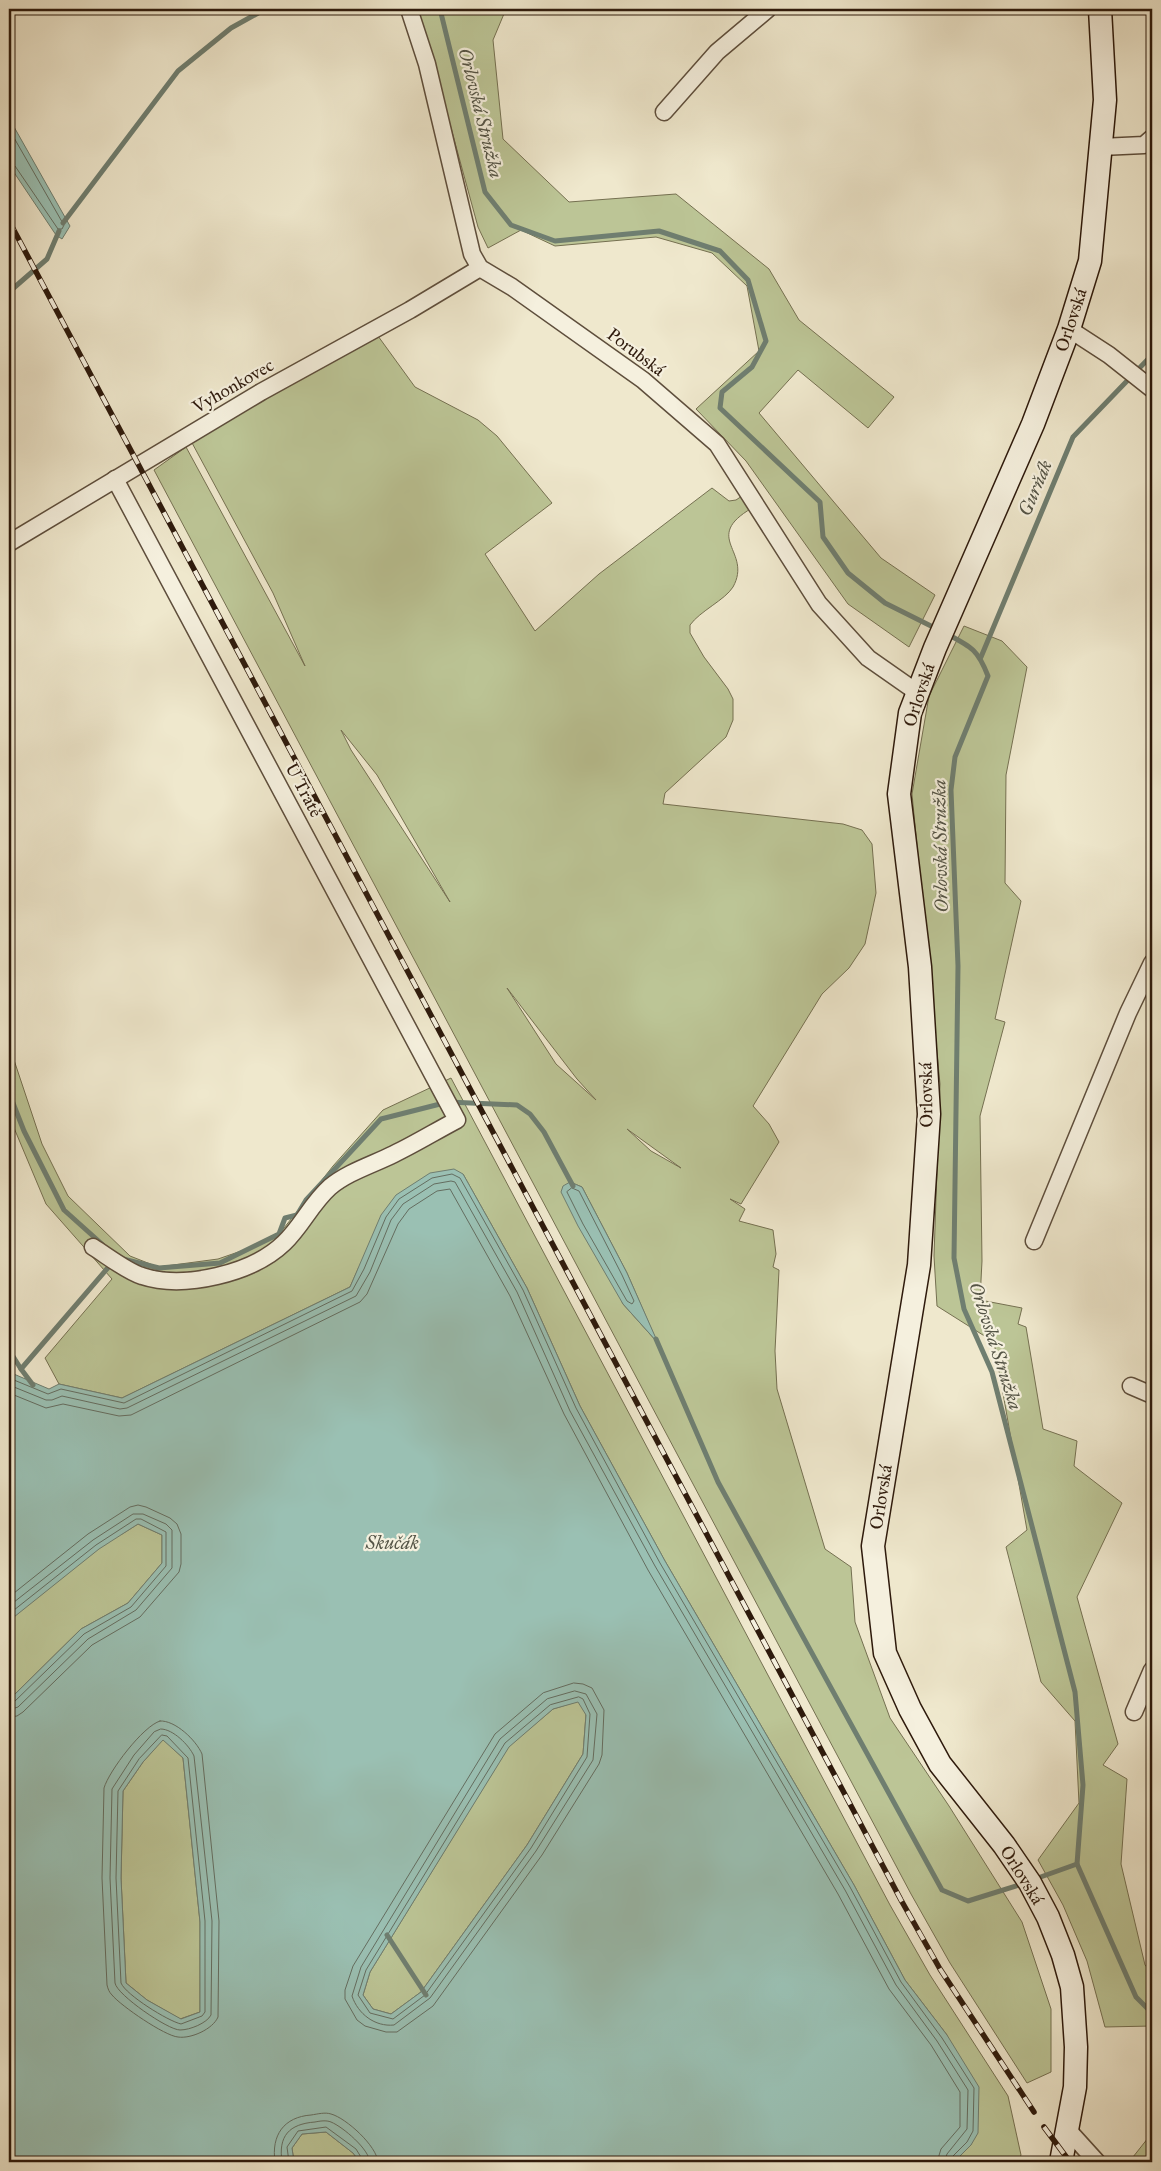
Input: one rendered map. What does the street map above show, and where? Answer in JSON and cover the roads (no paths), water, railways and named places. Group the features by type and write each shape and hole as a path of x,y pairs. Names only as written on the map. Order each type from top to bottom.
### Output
{"main road":[{"name":"Orlovská","path":"1061,2162 1075,2087 1076,2047 1072,1986 1063,1955 1048,1918 1030,1883 1004,1845 940,1764 910,1709 885,1653 874,1546 919,1265 928,1114 920,967 899,794 910,712 935,648 1033,424 1069,329 1090,260 1105,100 1100,9"}],"street":[{"path":"409,9 427,64 472,254 480,268"},
{"path":"664,112 717,52 768,9"},
{"path":"1102,147 1144,145 1152,138"},
{"name":"Vyhonkovec","path":"9,543 261,392 410,310 480,268"},
{"name":"Porubská","path":"480,268 512,287 643,380 717,444 818,604 868,658 918,692"},
{"path":"1069,329 1150,387"},
{"name":"U Tratě","path":"99,1250 141,1276 171,1280 196,1279 249,1267 267,1258 286,1242 311,1206 330,1187 348,1175 394,1154 455,1116 115,479"},
{"path":"1034,1241 1128,1013 1152,963"},
{"path":"1131,1386 1152,1395"},
{"path":"1134,1712 1152,1670"},
{"path":"1068,2130 1096,2162"}],"water":[{"path":"9,118 70,226 62,239 56,235 9,165"},
{"name":"Skučák","path":"454,1169 463,1174 527,1288 580,1406 665,1561 854,1885 905,1980 947,2035 979,2087 978,2133 971,2145 954,2162 360,2162 353,2153 326,2132 302,2134 292,2148 294,2162 9,2162 9,1700 81,1629 128,1603 162,1563 162,1535 138,1524 99,1549 9,1621 9,1372 49,1389 59,1384 122,1398 350,1287 381,1215 396,1195 430,1173","holes":["578,1702 586,1715 583,1754 527,1845 421,1992 391,2014 373,2009 363,1995 370,1972 509,1747 553,1709","163,1740 183,1758 200,1922 200,2012 181,2019 147,2000 126,1983 121,1878 123,1791 143,1762"]},
{"path":"570,1182 582,1187 627,1273 658,1343 623,1304 578,1226 561,1192 563,1186"}],"waterway":[{"path":"63,223 178,71 231,28 260,12 257,9"},
{"path":"260,12 270,9"},
{"name":"Orlovská Stružka","path":"440,9 485,192 511,225 555,241 659,231 720,251 748,280 766,341 752,367 722,392 720,408 820,502 823,537 848,573 885,603 937,629"},
{"path":"9,292 47,259 59,231"},
{"name":"Gurňák","path":"981,657 1073,437 1152,355"},
{"name":"Orlovská Stružka","path":"947,634 963,642 973,650 981,660 988,676 955,757 951,790 958,966 954,1258 964,1309 992,1372 1075,1692 1083,1785 1077,1864 1136,1997 1152,2013"},
{"path":"9,1093 24,1131 64,1210 103,1245"},
{"path":"123,1259 159,1268 220,1263 279,1234 285,1218 297,1215 306,1200 381,1119 448,1102 517,1105 530,1114 544,1132 573,1186"},
{"path":"33,1385 21,1369 112,1263"},
{"path":"656,1339 718,1482 942,1890 968,1901 1022,1884"},
{"path":"9,1350 21,1369"},
{"path":"1035,1879 1077,1864"},
{"path":"387,1935 426,1995"},
{"name":"Orlovská Stružka","path":"1147,2162 1152,2152"}],"railway":[{"path":"9,221 901,1900 940,1969 1034,2112"},
{"path":"1044,2127 1070,2162"}]}
